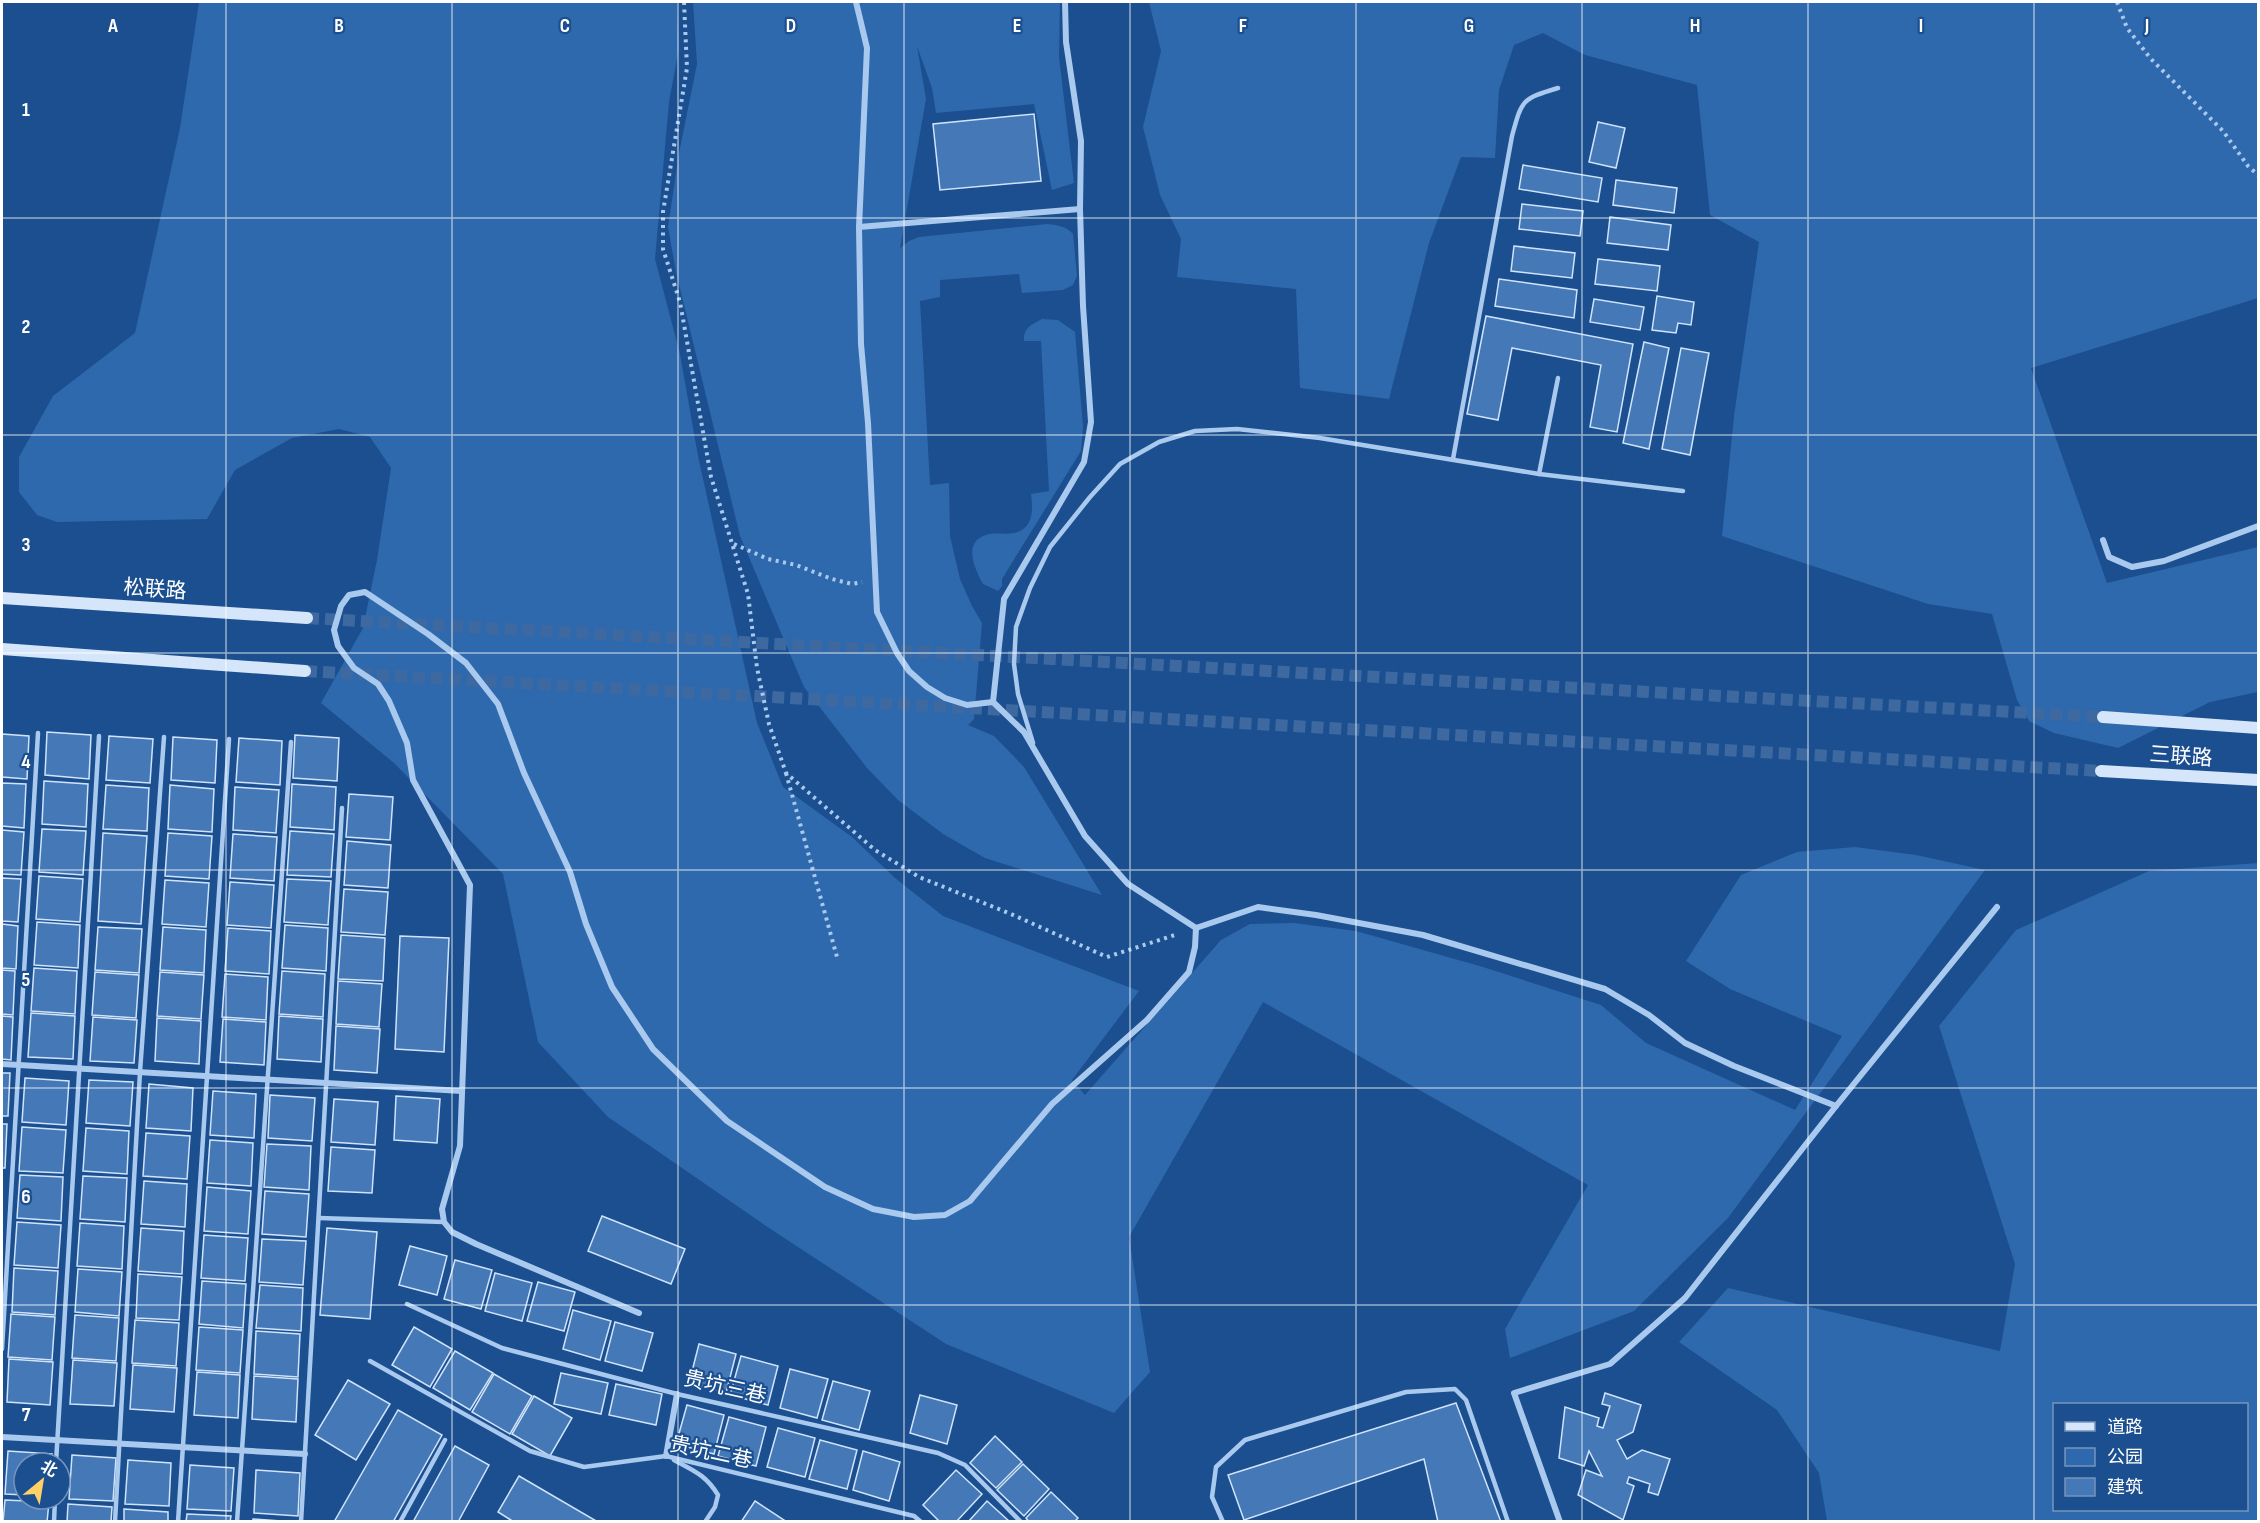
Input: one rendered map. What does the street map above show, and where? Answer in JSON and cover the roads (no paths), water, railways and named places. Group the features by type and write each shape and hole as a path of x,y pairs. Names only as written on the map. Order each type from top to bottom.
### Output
{"street":[{"path":"856,2 867,48 859,227 861,344 868,423 877,612 909,671 927,687 945,698 968,705 993,702"},
{"path":"993,702 1004,599 1084,462 1088,442 1090,400 1083,306 1080,209 1081,141 1066,42 1065,2"},
{"path":"859,227 1080,209"},
{"path":"2103,540 2109,558 2132,567 2164,561 2259,526"},
{"path":"639,1313 476,1244 452,1232 444,1222 442,1209 460,1146 470,885 413,780 407,743 389,701 378,684 354,668 338,646 334,630 337,615 350,595 365,592 428,634 465,663 498,704 524,773 570,872 586,924 612,987 653,1049 727,1121 825,1187 873,1209 914,1217 945,1215 970,1201 1053,1104 1147,1020 1189,972 1195,946 1196,928"},
{"name":"松联路","path":"2,598 307,618"},
{"path":"2,649 305,671"},
{"path":"993,702 1034,745 1085,836 1092,844 1128,884 1196,928"},
{"path":"2103,717 2259,728"},
{"name":"三联路","path":"2100,771 2259,780"},
{"path":"1196,928 1258,907 1316,915 1423,935 1605,989 1649,1015 1685,1043 1734,1066 1836,1106"},
{"path":"1560,1521 1514,1393 1610,1364 1685,1298 1997,907"},
{"path":"2,1064 462,1091"},
{"path":"666,1456 677,1394"},
{"path":"2,1437 305,1454"}],"lane":[{"path":"1453,459 1512,136 1520,108 1532,96 1558,88"},
{"path":"1539,474 1558,378"},
{"path":"1034,745 1018,694 1014,664 1016,627 1030,588 1050,547 1120,464 1159,442 1195,431 1237,429 1320,438 1539,474 1683,491"},
{"path":"2,1349 38,733"},
{"path":"56,1451 99,736"},
{"path":"115,1521 140,1072 164,737"},
{"path":"178,1521 229,739"},
{"path":"237,1521 291,742"},
{"path":"301,1521 342,808"},
{"path":"319,1218 444,1222"},
{"name":"贵坑三巷","path":"407,1304 502,1348 677,1394 938,1453 964,1465 1021,1521"},
{"name":"贵坑二巷","path":"370,1361 530,1451 556,1460 584,1467 666,1456 914,1516 921,1521"},
{"path":"1223,1521 1212,1497 1216,1467 1245,1440 1406,1392 1455,1389 1466,1400 1508,1521"},
{"path":"400,1521 445,1440"},
{"path":"666,1456 697,1472 710,1482 718,1495 716,1507 705,1521"}],"tunnel":[{"path":"307,618 2103,717"},
{"path":"305,671 2101,771"}]}
